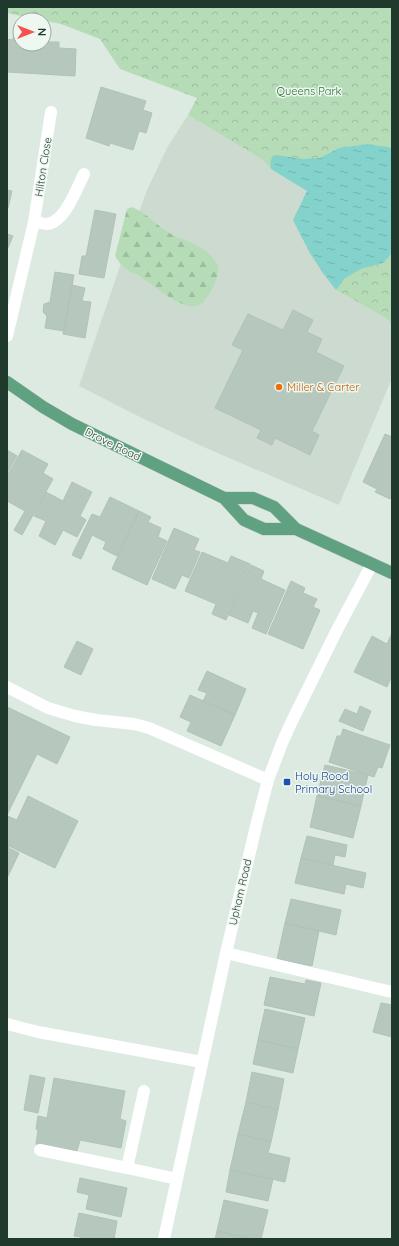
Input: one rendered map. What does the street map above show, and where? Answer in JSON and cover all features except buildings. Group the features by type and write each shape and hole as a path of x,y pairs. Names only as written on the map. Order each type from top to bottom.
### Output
{"main road":[{"name":"Drove Road","path":"7,382 43,407 78,427 224,498 244,520 264,529 296,529"},
{"name":"Drove Road","path":"224,498 253,498 274,507 296,529 392,573"}],"street":[{"name":"Hilton Close","path":"7,336 34,222 51,112"},
{"path":"34,222 48,224 59,218 68,206 84,174"},
{"name":"Upham Road","path":"164,1239 226,953 256,822 268,780 292,721 337,630 372,564"},
{"path":"7,687 48,708 75,716 134,724 149,728 268,780"},
{"path":"226,953 392,992"},
{"path":"7,1024 38,1032 202,1062"},
{"path":"127,1168 144,1091"},
{"path":"40,1150 177,1179"}],"shaded area":[{"path":"188,115 263,160 271,169 307,191 293,220 336,290 388,320 392,327 392,378 339,505 206,448 79,386 147,190 168,146"}],"green space":[{"name":"Queens Park","path":"7,7 392,7 392,327 388,320 336,290 310,253 293,220 307,191 271,169 263,160 188,115 197,98 120,69 100,39 61,24 52,22 52,12 7,13"},
{"path":"132,207 142,212 169,233 203,249 216,263 218,266 218,271 215,283 208,295 200,304 190,306 182,304 127,269 117,260 115,256 127,209"}],"water":[{"path":"367,144 392,148 392,253 383,263 363,268 345,278 336,290 310,253 293,220 307,191 271,169 271,161 276,155 303,159 320,158 339,148"}],"place":[{"name":"Miller & Carter","path":"279,387"},
{"name":"Holy Rood Primary School","path":"287,782"}]}
